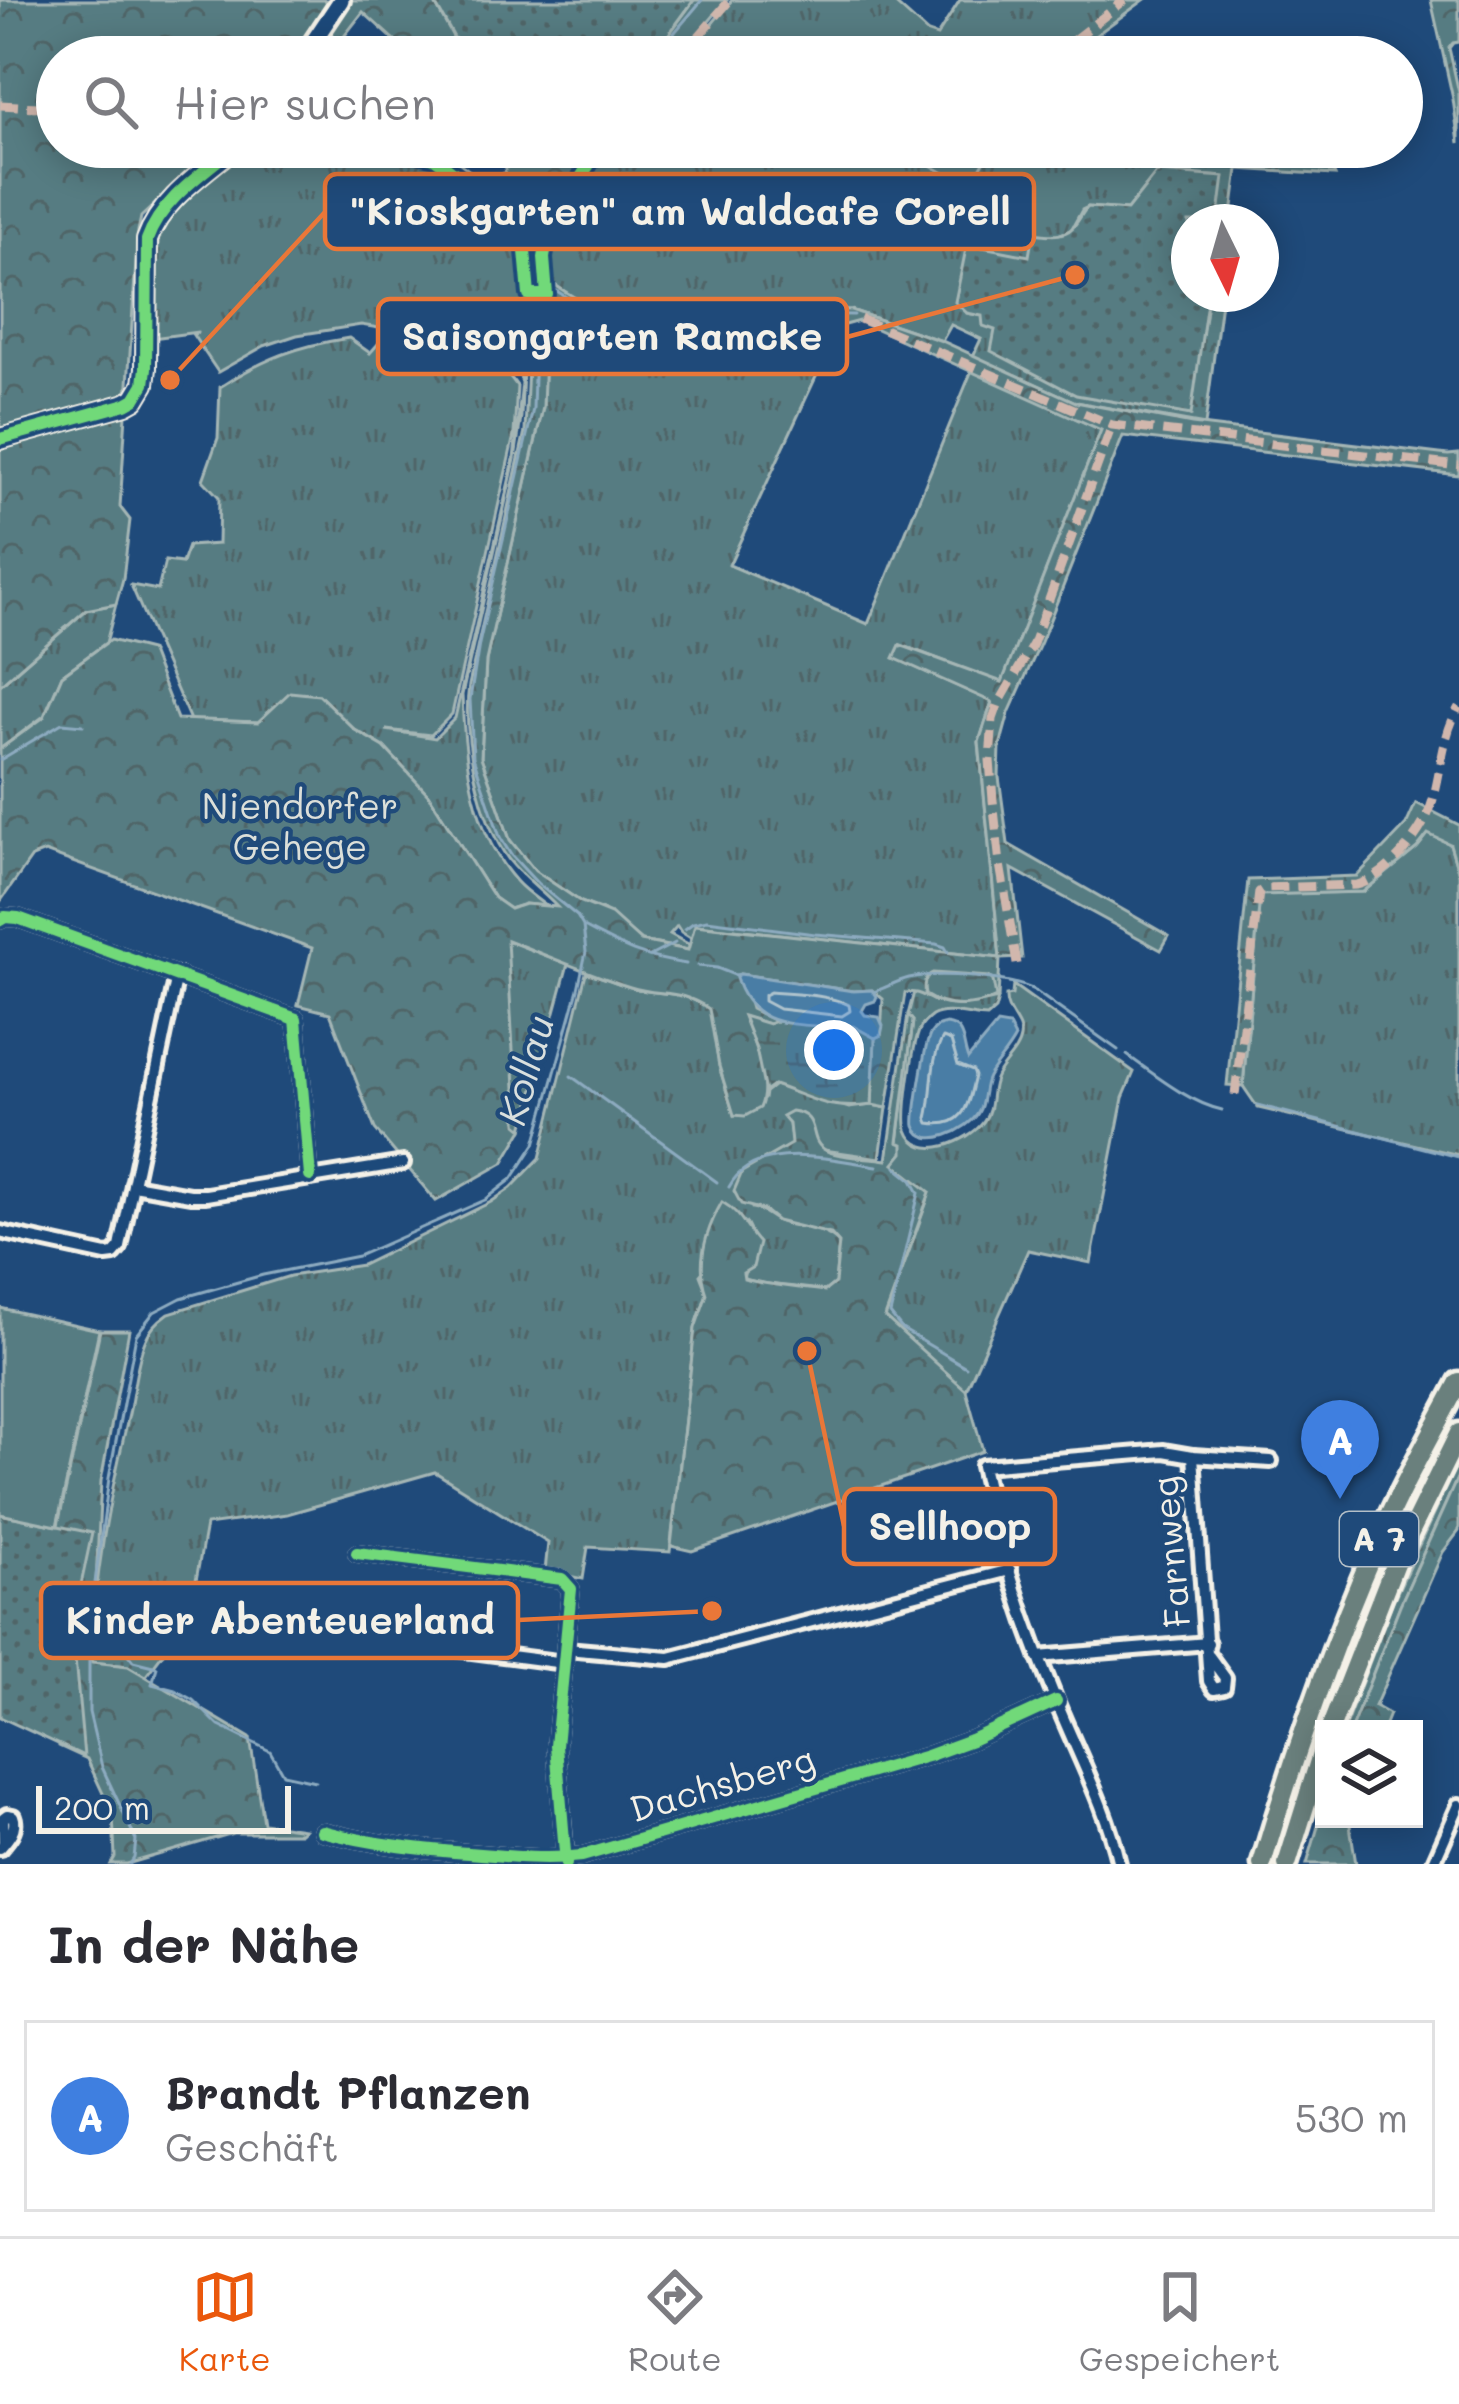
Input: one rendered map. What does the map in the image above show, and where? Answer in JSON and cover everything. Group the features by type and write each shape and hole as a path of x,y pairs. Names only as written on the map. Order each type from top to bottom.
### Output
{"highway":[{"name":"A 7","path":"1262,1864 1338,1638 1391,1512 1459,1382"},
{"name":"A 7","path":"1334,1720 1395,1563 1459,1433"},
{"path":"1287,1864 1315,1774"}],"street":[{"path":"317,36 340,0"},
{"path":"0,439 104,412 135,399 146,368 147,240 162,209 210,168"},
{"path":"3,919 18,918 296,1019 310,1176"},
{"path":"0,1232 106,1255 120,1247 177,975"},
{"path":"133,1184 206,1195 403,1163"},
{"path":"1119,1864 1103,1813 1038,1657 982,1466 1164,1451 1271,1461"},
{"name":"Farnweg","path":"1038,1657 1208,1650 1193,1456"},
{"path":"357,1553 562,1580 571,1589 556,1746 566,1861"},
{"path":"195,1615 565,1656 669,1658 1010,1570"},
{"name":"Dachsberg","path":"322,1831 443,1858 566,1861 927,1756 1056,1701"},
{"path":"1432,1864 1459,1805"}],"green space":[{"path":"0,0 330,0 305,36 36,36 36,168 194,168 141,217 138,231 120,507 130,520 116,604 86,610 0,685"},
{"path":"345,0 433,0 453,36 390,36 363,12 344,36 322,36"},
{"path":"433,0 694,0 667,36 453,36"},
{"path":"694,0 727,0 697,36 667,36"},
{"path":"732,0 891,0 937,36 702,36"},
{"path":"960,0 1144,0 1095,36 937,36"},
{"path":"1431,0 1459,0 1459,42 1449,48 1459,93 1459,143 1453,99"},
{"path":"216,168 434,168 521,233 526,295 521,417 515,459 462,695 468,769 480,818 502,862 546,906 525,904 509,909 494,898 428,794 384,747 355,730 319,695 290,693 258,722 190,720 131,585 158,590 165,561 182,563 188,546 218,544 219,497 203,480 218,438 220,387 282,355 349,338 370,353 386,335 496,358 517,386 514,435 452,714 431,735 386,730 435,738 455,718 514,459 520,376 500,348 361,325 297,335 264,346 218,372 193,335 198,332 152,338 158,243 151,241 163,215"},
{"name":"Niendorfer Gehege","path":"434,168 466,168 495,190 506,168 590,168 550,242 550,282 614,317 642,321 726,308 851,310 942,341 1076,402 1192,424 1459,454 1459,475 1123,436 1009,713 1000,746 999,777 1008,844 1169,936 1161,950 1012,869 1022,958 1000,959 998,999 951,1005 905,993 887,1108 872,1105 875,1038 881,1035 883,999 872,990 741,974 751,1009 775,1021 769,1024 744,1017 764,1086 760,1108 745,1116 734,1115 709,1009 679,995 630,987 507,940 517,1124 523,1129 503,1163 436,1201 375,1129 330,1013 298,1005 312,948 45,852 32,857 0,902 0,749 44,717 62,675 110,640 150,650 177,719 258,722 290,692 319,695 355,730 384,747 428,794 494,898 510,909 525,904 557,907 514,867 498,843 481,800 468,728 469,685 525,431 531,300 526,234 515,232","holes":["547,301 596,330 633,339 796,332 859,321 1101,430 1002,682 900,645 894,658 992,702 979,742 1000,958 695,925 688,950 641,941 611,914 581,902 535,871 510,840 481,757 486,661 543,407"]},
{"path":"592,168 937,168 970,187 980,168 1336,168 1335,175 1238,169 1233,204 1220,204 1223,177 1157,172 1127,210 1088,207 1071,230 1055,236 1029,257 968,244 967,313 983,316 995,330 1190,415 1205,312 1220,312 1205,425 1076,402 973,356 981,339 951,325 942,341 851,310 726,308 641,321 614,317 550,282 548,252 555,227"},
{"path":"935,168 981,168 970,188"},
{"path":"1157,172 1224,177 1220,204 1171,204 1171,312 1205,312 1191,415 1076,395 991,351 995,330 983,326 982,316 967,313 955,302 967,244 1029,256 1033,233 1068,231 1088,207 1127,210"},
{"path":"546,300 611,336 645,340 777,335 839,327 729,565 868,624 972,370 1101,430 1002,683 901,645 895,658 992,702 979,742 1000,958 696,925 692,939 677,926 670,934 690,945 689,950 641,941 603,910 581,902 535,871 510,840 481,757 486,661 543,407"},
{"path":"116,604 106,643 62,675 44,716 0,749 0,685 86,610"},
{"path":"1416,803 1459,825 1459,874 1450,844 1428,834 1363,892 1260,895 1243,1086 1227,1085 1248,880 1357,876 1406,825"},
{"path":"1428,834 1450,844 1459,874 1459,1155 1258,1108 1243,1086 1260,894 1363,892"},
{"path":"506,940 568,964 523,1129 517,1124"},
{"path":"586,973 681,996 710,1009 719,1066 734,1115 764,1099 774,1085 849,1108 887,1108 880,1158 824,1150 789,1124 792,1144 743,1172 752,1208 839,1243 835,1283 825,1291 743,1279 753,1237 746,1223 700,1275 707,1293 695,1329 670,1552 588,1547 583,1579 545,1571 548,1543 435,1472 287,1514 206,1525 189,1619 145,1677 128,1666 92,1662 109,1506 139,1358 152,1329 169,1313 290,1276 362,1265 511,1188 540,1158"},
{"path":"933,973 989,977 996,997 960,1005 933,1000 924,989"},
{"path":"1013,985 1134,1072 1123,1098 1091,1263 1028,1250 966,1390 885,1318 930,1193 891,1162 898,1143 913,1021 908,1015 914,992 919,991 934,1001 963,1006 998,999 987,1017 938,1013 920,1029 909,1080 907,1130 922,1146 945,1146 968,1136 984,1121 996,1077 1019,1043 1019,1028 1006,1002"},
{"path":"908,1015 913,1021 898,1142 903,1144 903,1153 894,1164 930,1192 885,1317 966,1390 983,1451 692,1551 671,1546 695,1328 707,1294 703,1259 716,1213 722,1202 759,1243 753,1267 743,1273 744,1279 825,1291 835,1283 839,1243 831,1234 777,1221 764,1210 741,1204 734,1191 742,1172 791,1144 789,1124 782,1116 791,1111 807,1118 820,1147 827,1151 887,1160"},
{"path":"743,1016 769,1024 864,1030 875,1038 872,1105 832,1105 774,1085 765,1092"},
{"path":"0,1308 99,1330 57,1526 0,1514"},
{"path":"100,1330 129,1330 101,1481 92,1662 128,1666 250,1738 263,1823 304,1829 300,1833 233,1833 127,1864 111,1864 115,1857 113,1815 87,1759 59,1746 57,1530"},
{"path":"1459,1459 1459,1474 1355,1720 1347,1720 1393,1601"},
{"path":"1459,1474 1459,1531 1443,1552 1375,1706 1389,1714 1387,1720 1355,1720"},
{"path":"0,1514 92,1533 72,1627 84,1756 0,1717"},
{"path":"1318,1828 1350,1828 1356,1864 1307,1864"}],"water":[{"path":"735,975 872,990 875,1001 862,1011 879,1017 881,1035 875,1038 853,1026 792,1024 763,1015 742,993"},
{"path":"946,1024 960,1032 968,1059 997,1024 1009,1026 1015,1038 988,1077 973,1119 946,1135 927,1137 915,1126 920,1080 931,1033"}],"waterway":[{"name":"Kollau","path":"672,36 702,0"},
{"path":"460,168 539,226"},
{"name":"Kollau","path":"130,1864 136,1840 102,1767 89,1712 89,1628 109,1478 136,1335 154,1312 181,1298 358,1256 485,1200 512,1179 535,1144 578,989 586,952 583,926 538,884 500,837 473,757 470,699 533,409 535,237 578,168"},
{"path":"185,198 204,180"},
{"path":"552,288 607,320 639,327 727,313 854,315"},
{"path":"0,760 62,723 83,725"},
{"path":"685,929 707,920 936,944 948,952"},
{"path":"584,927 633,951 686,964"},
{"path":"650,956 675,943"},
{"path":"698,966 737,976"},
{"path":"873,992 909,978 937,976 1020,985 1118,1050"},
{"path":"1127,1055 1184,1094 1222,1110"},
{"path":"571,1076 717,1182"},
{"path":"1257,1105 1459,1157"},
{"path":"729,1187 741,1172 775,1158 817,1157 877,1166"},
{"path":"896,1167 919,1193 890,1314 902,1329 966,1367"},
{"path":"91,1656 126,1652 133,1661 157,1667 152,1684 193,1700 219,1726 270,1751 283,1774 315,1781"}],"marked path":[{"path":"699,36 730,0"},
{"path":"1079,36 1125,0"},
{"path":"0,105 36,107"},
{"path":"860,319 1112,425 1459,466"},
{"path":"1017,964 993,800 993,719 1033,644 1112,425"},
{"path":"1235,1095 1259,892 1357,885 1391,864 1426,817 1459,707"}],"cycle path":[{"path":"0,439 135,399 146,368 147,240 172,200 208,168"},
{"path":"447,168 523,229 529,295 547,295 544,258 549,228 587,168"},
{"path":"0,920 18,918 296,1019 310,1176"},
{"path":"357,1553 562,1579 571,1589 556,1746 566,1864"},
{"path":"322,1831 440,1851 531,1858 582,1856 927,1756 1056,1701"}],"place":[{"name":"Saisongarten Ramcke","path":"1075,275"},
{"name":"\"Kioskgarten\" am Waldcafe Corell","path":"170,380"},
{"name":"Sellhoop","path":"807,1351"},
{"name":"Brandt Pflanzen","path":"1340,1499"},
{"name":"Kinder Abenteuerland","path":"712,1611"}]}
